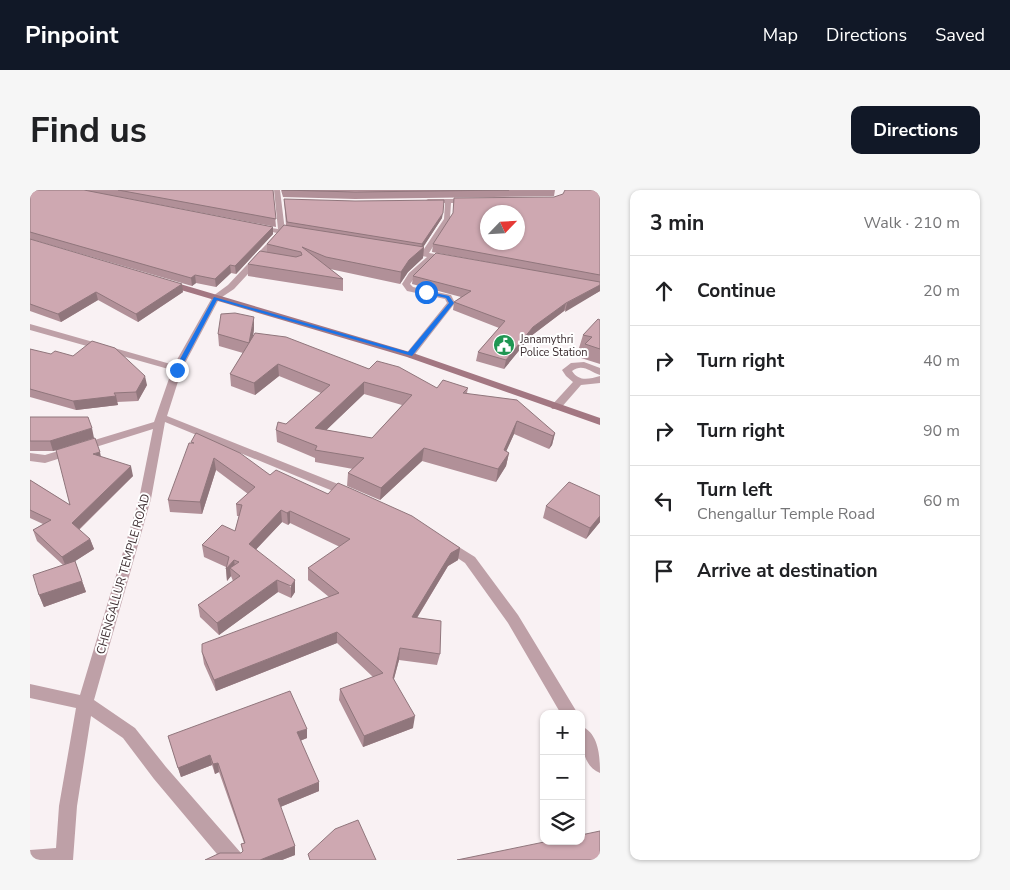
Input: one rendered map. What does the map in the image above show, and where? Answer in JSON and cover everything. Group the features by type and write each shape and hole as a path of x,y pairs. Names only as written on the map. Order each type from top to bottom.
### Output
{"main road":[{"path":"160,280 410,354 600,422"}],"street":[{"path":"216,298 230,287 282,232 278,190"},
{"path":"420,201 428,198 448,201 476,201"},
{"path":"279,201 288,201"},
{"path":"410,354 452,303 448,297 410,289 406,284 429,256 447,219 448,201"},
{"path":"254,227 301,235"},
{"path":"396,250 461,261"},
{"path":"258,257 268,259"},
{"name":"CHENGALLUR TEMPLE ROAD","path":"64,859 68,806 86,703 145,499 160,421 177,370 216,298"},
{"path":"30,327 177,370"},
{"path":"600,372 587,366 572,366 567,370 567,373 579,381 590,382 600,379"},
{"path":"556,407 579,381"},
{"path":"30,457 44,459 160,421 365,500"},
{"path":"432,534 470,560 513,619 568,710"},
{"path":"30,691 86,703 129,733 160,773 234,860"},
{"path":"585,740 600,765"},
{"path":"30,859 64,859"}],"building":[{"path":"30,190 84,190 273,227 235,266 230,265 215,279 195,275 191,278 30,232"},
{"path":"118,190 273,190 276,219"},
{"path":"282,190 509,190 355,192"},
{"path":"565,190 600,190 600,275 433,244 453,213 454,198 554,197 563,194"},
{"path":"284,199 355,201 444,200 443,213 422,244 287,222"},
{"path":"284,225 424,247 409,260 401,272 326,257 302,247 343,279 248,264 260,251 296,257 302,255 301,252 267,244"},
{"path":"30,239 182,284 136,314 96,292 58,314 30,304"},
{"path":"436,253 600,282 600,285 566,303 533,327 506,360 478,352 505,321 454,302 471,291 413,276"},
{"path":"235,313 254,317 249,343 218,334 221,314"},
{"path":"598,319 600,320 600,349 585,344 592,337 583,335"},
{"path":"255,333 286,337 369,369 377,361 399,367 437,388 443,380 468,388 463,393 517,400 555,433 553,436 517,421 504,450 509,453 498,469 424,448 381,488 348,473 364,458 315,450 317,446 276,430 278,422 286,424 330,385 278,364 254,383 230,374","holes":["364,382 412,395 372,438 315,428"]},
{"path":"92,341 115,348 145,376 136,392 114,393 116,396 73,401 30,389 30,349 51,354 55,351 73,356"},
{"path":"30,417 88,417 92,428 50,441 30,441"},
{"path":"196,433 240,453 270,475 276,470 328,494 338,483 352,489 412,516 460,548 451,553 412,617 441,621 440,654 400,648 393,678 415,716 364,736 340,689 383,673 337,632 214,680 202,652 202,644 339,593 308,568 350,539 290,511 287,513 281,510 249,544 295,580 291,586 277,580 217,623 198,605 240,576 230,568 239,562 234,560 226,569 229,557 202,545 222,525 235,531 242,505 236,504 255,487 214,458 200,502 168,500 189,443 194,443 191,442"},
{"path":"95,438 100,452 93,454 131,466 72,523 90,539 62,557 33,530 51,520 30,510 30,480 70,505 56,450"},
{"path":"569,482 600,496 600,516 590,528 546,506"},
{"path":"75,561 82,581 39,595 33,575"},
{"path":"290,691 307,729 297,732 319,782 278,799 295,846 260,860 205,860 220,853 241,853 243,851 241,844 245,843 218,763 213,764 210,755 178,768 168,736"},
{"path":"358,820 376,860 310,860 308,854 335,829"},
{"path":"600,831 600,860 457,860 540,843 540,845 585,845 585,834"}],"place":[{"name":"Janamythri Police Station","path":"504,345"}],"route":[{"path":"177,370 216,298 410,354 452,303 448,297 442,294 426,292"}]}
